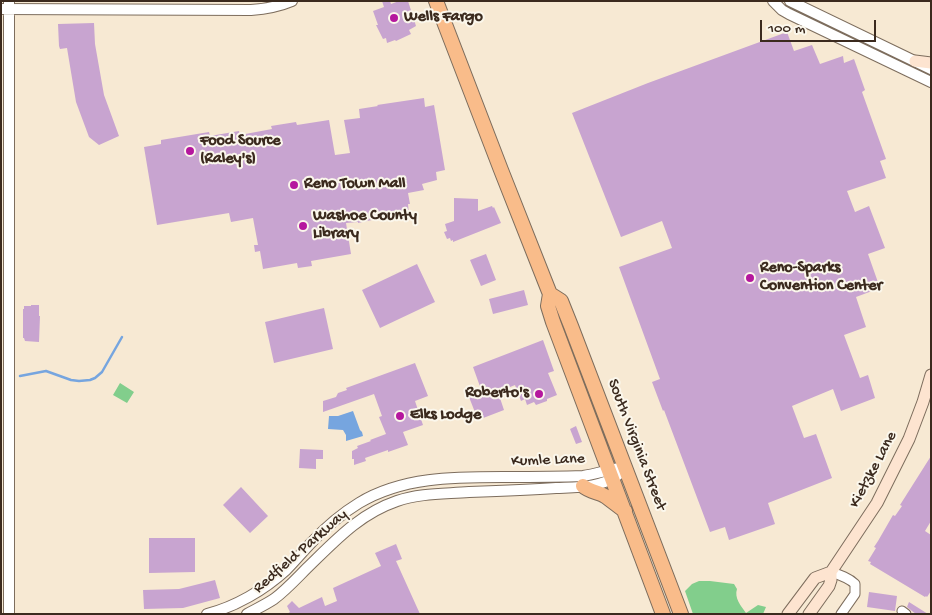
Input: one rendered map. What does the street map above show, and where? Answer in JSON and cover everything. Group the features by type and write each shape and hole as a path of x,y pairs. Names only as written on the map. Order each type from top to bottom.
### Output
{"main road":[{"name":"South Virginia Street","path":"436,1 550,294 548,306 663,614"},
{"path":"915,61 931,64"},
{"name":"South Virginia Street","path":"550,294 561,302 572,326 681,614"},
{"name":"Kietzke Lane","path":"809,614 829,586 831,572 886,487 912,433 931,375"},
{"path":"583,486 592,492 605,496 625,511"},
{"name":"Kietzke Lane","path":"788,614 815,578 831,572"}],"street":[{"path":"9,614 5,532 6,6 26,10 250,10 281,6 292,1"},
{"path":"773,1 789,14 931,82"},
{"path":"790,1 931,69"},
{"name":"Kumle Lane","path":"431,494 594,485 625,467"},
{"name":"Kumle Lane","path":"421,480 611,474"},
{"path":"421,480 431,494"},
{"name":"Redfield Parkway","path":"207,614 235,604 278,577 327,527 358,504 375,494 393,487 421,480"},
{"name":"Redfield Parkway","path":"247,614 288,587 351,526 397,501 431,494"},
{"path":"831,572 841,575 856,584 855,594 841,614"}],"green space":[{"path":"120,383 134,392 127,403 113,395"},
{"path":"699,581 734,584 737,589 737,599 746,613 758,605 766,607 763,614 693,614 685,591 692,584"}],"water":[{"path":"353,411 363,436 346,441 346,435 343,430 328,429 329,416 338,416"}],"building":[{"name":"Wells Fargo","path":"382,1 390,1 391,4 399,1 408,1 416,26 409,30 411,34 387,43 386,38 383,39 376,25 378,25 373,11 384,7"},
{"path":"94,23 95,44 104,95 119,136 99,145 89,137 76,102 67,48 60,49 59,46 58,24"},
{"name":"Reno-Sparks Convention Center","path":"787,32 794,51 812,45 820,64 843,56 844,63 854,59 865,90 862,92 886,159 880,161 886,178 847,191 855,212 869,206 885,248 868,254 880,288 856,297 866,327 844,335 860,378 868,375 875,398 841,411 833,389 792,406 804,438 816,434 832,478 768,503 775,524 729,540 725,527 710,532 652,382 660,379 619,267 672,248 662,221 621,237 572,113"},
{"path":"424,98 425,107 434,105 445,170 436,172 437,180 422,184 424,190 408,193 409,215 386,217 358,223 346,223 351,254 311,261 312,266 298,268 297,263 263,269 260,251 255,252 254,245 258,245 253,218 231,222 229,213 157,225 144,147 161,144 161,140 209,132 210,136 239,131 240,135 272,129 271,126 296,122 297,125 329,120 335,155 350,153 344,120 360,118 359,109"},
{"path":"454,198 478,199 478,211 494,207 501,223 453,242 450,238 447,239 444,232 447,231 445,224 454,221"},
{"path":"486,254 496,280 481,286 470,260"},
{"path":"417,264 435,302 380,328 362,290"},
{"path":"524,290 528,305 493,314 489,299"},
{"path":"39,305 39,342 25,341 23,338 23,309 24,306"},
{"path":"324,308 333,349 274,363 265,322"},
{"path":"543,340 554,371 548,373 557,395 536,405 534,402 527,405 525,399 521,401 515,385 498,392 504,410 478,420 469,397 482,392 473,367"},
{"name":"Elks Lodge","path":"415,363 428,396 415,401 423,425 403,432 408,445 365,458 366,461 354,465 352,451 358,448 357,446 386,434 379,417 382,416 374,394 323,412 323,401 336,397 338,393 347,390 346,388"},
{"path":"576,426 582,442 576,444 570,429"},
{"path":"300,449 323,450 323,459 316,459 316,469 299,468"},
{"path":"931,456 931,521 925,531 931,535 931,591 925,597 868,561 893,515 895,516 902,506 900,505"},
{"path":"241,487 268,516 250,533 223,505"},
{"path":"149,538 195,538 195,572 149,573"},
{"path":"396,544 402,559 396,561 420,614 287,614 290,612 287,606 292,601 299,608 322,597 325,606 337,601 333,588 381,566 375,553"},
{"path":"215,580 220,598 183,608 144,609 143,590 179,589"},
{"path":"869,592 897,596 895,611 867,607"},
{"path":"909,602 928,614 916,614 907,607"}],"waterway":[{"path":"20,376 46,371 71,380 90,380 102,372 122,337"}],"place":[{"name":"Wells Fargo","path":"394,18"},
{"name":"Food Source (Raley's)","path":"190,151"},
{"name":"Reno Town Mall","path":"294,185"},
{"name":"Washoe County Library","path":"303,226"},
{"name":"Reno-Sparks Convention Center","path":"750,278"},
{"name":"Roberto's","path":"539,394"},
{"name":"Elks Lodge","path":"400,416"}]}
